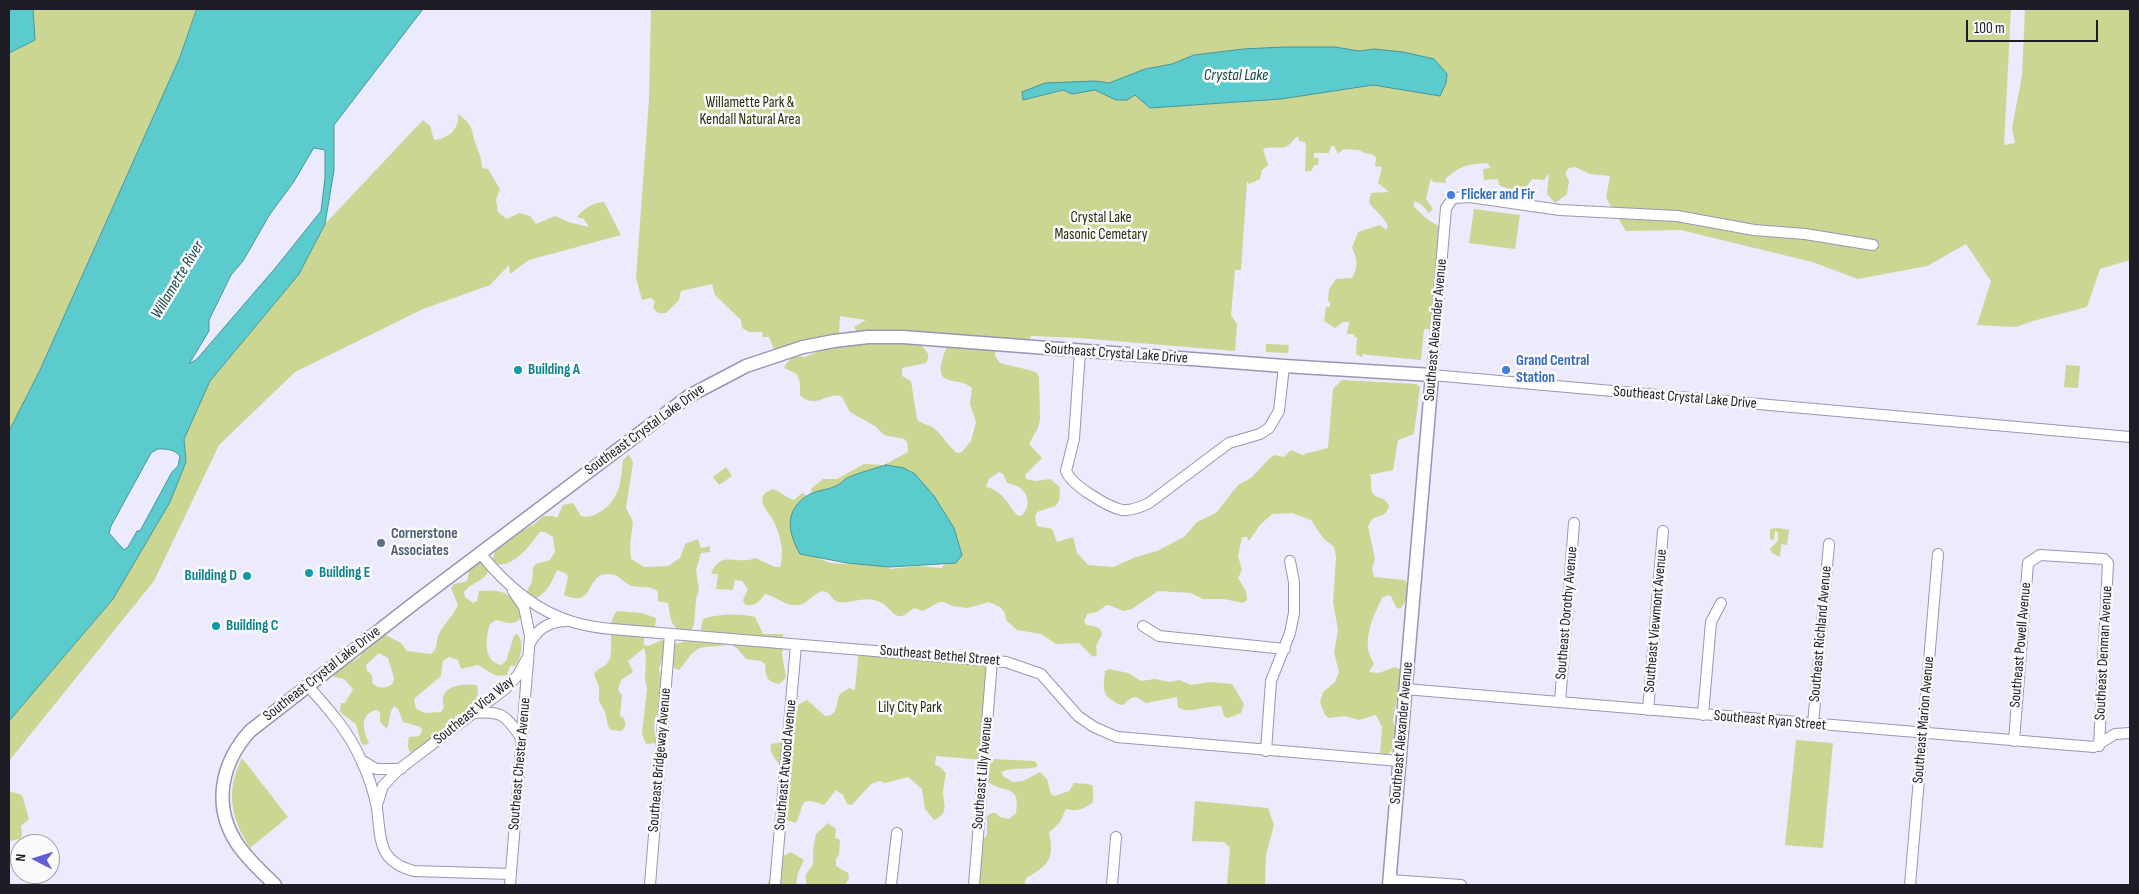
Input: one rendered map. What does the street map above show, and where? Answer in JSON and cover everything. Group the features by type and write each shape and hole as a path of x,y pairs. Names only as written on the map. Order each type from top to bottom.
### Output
{"street":[{"name":"Southeast Alexander Avenue","path":"1390,882 1446,208 1453,198 1470,198 1560,210 1677,216 1754,230 1805,234 1873,245"},
{"name":"Southeast Crystal Lake Drive","path":"275,885 247,858 228,829 224,814 223,783 226,769 234,751 250,731 307,685 689,396 746,366 777,355 834,341 868,337 903,337 1284,366 1432,375 2130,437"},
{"path":"1080,351 1074,439 1066,471 1071,481 1104,502 1124,510 1140,507 1148,503 1229,443 1260,434 1268,428 1279,411 1284,366"},
{"name":"Southeast Dorothy Avenue","path":"1560,702 1574,523"},
{"name":"Southeast Viewmont Avenue","path":"1648,710 1663,531"},
{"name":"Southeast Richland Avenue","path":"1813,724 1829,544"},
{"name":"Southeast Bethel Street","path":"480,553 506,583 539,605 567,620 584,625 612,629 1006,662 1041,674 1078,716 1094,728 1129,739 1399,760"},
{"name":"Southeast Marion Avenue","path":"1910,885 1938,554"},
{"name":"Southeast Denman Avenue","path":"2040,555 2104,559 2109,566 2099,746"},
{"name":"Southeast Powell Avenue","path":"2014,742 2028,563 2040,555"},
{"path":"1266,750 1271,681 1285,649 1294,612 1294,582 1290,562"},
{"name":"Southeast Chester Avenue","path":"506,583 524,607 529,626 530,642 510,885"},
{"path":"1703,715 1711,622 1721,603"},
{"path":"530,642 537,632 548,623 567,620"},
{"path":"1143,626 1159,636 1285,649"},
{"name":"Southeast Bridgeway Avenue","path":"650,885 670,634"},
{"name":"Southeast Vica Way","path":"376,806 383,786 402,768 505,689 515,679 527,658 530,642"},
{"name":"Southeast Atwood Avenue","path":"775,885 796,645"},
{"name":"Southeast Lilly Avenue","path":"974,885 992,661"},
{"path":"307,685 346,734 361,760 376,806 382,846 392,861 414,871 511,874"},
{"name":"Southeast Ryan Street","path":"1405,690 2094,748 2115,734 2130,733"},
{"path":"472,713 500,713 513,723 522,739"},
{"path":"361,760 376,769 402,768"},
{"path":"891,885 897,833"},
{"path":"1112,885 1116,837"},
{"path":"1390,882 1461,885"}],"green space":[{"path":"9,9 197,9 180,57 40,370 9,431"},
{"path":"651,9 2011,9 2004,145 2015,143 2012,128 2022,76 2025,9 2130,9 2130,260 2100,269 2087,307 2016,327 1977,325 1991,281 1966,244 1927,266 1858,279 1812,262 1681,230 1626,231 1606,198 1610,176 1590,174 1575,167 1569,168 1565,173 1569,181 1567,194 1555,203 1547,194 1549,173 1544,180 1532,179 1524,191 1512,191 1499,185 1498,179 1484,180 1483,169 1491,168 1487,163 1474,164 1455,171 1445,179 1446,183 1433,182 1431,178 1426,199 1433,209 1429,213 1422,205 1414,201 1414,207 1439,226 1432,329 1424,329 1421,360 1363,354 1362,357 1356,354 1357,338 1354,337 1354,334 1347,334 1349,322 1343,322 1335,328 1324,321 1326,307 1330,307 1330,302 1328,301 1329,289 1336,279 1352,278 1354,274 1356,263 1352,248 1358,232 1380,225 1386,230 1388,226 1369,202 1371,193 1389,192 1378,183 1382,167 1375,166 1376,157 1372,155 1359,150 1343,149 1338,154 1334,146 1331,146 1329,153 1314,153 1314,158 1319,158 1318,165 1315,165 1311,171 1305,171 1305,142 1299,141 1298,136 1285,147 1263,149 1268,165 1262,170 1260,179 1249,184 1247,181 1241,270 1235,270 1231,315 1237,324 1235,351 1079,338 1031,336 1027,349 1000,348 996,350 995,356 1000,363 1033,371 1039,377 1040,419 1038,428 1029,444 1042,458 1025,475 1026,479 1036,481 1050,479 1060,487 1059,501 1055,506 1037,512 1035,517 1037,526 1052,529 1057,542 1073,537 1077,553 1088,565 1113,567 1136,557 1157,551 1184,537 1197,522 1216,513 1238,485 1251,478 1274,455 1284,457 1291,450 1305,456 1304,454 1328,448 1333,389 1342,380 1416,384 1420,387 1414,434 1398,440 1393,470 1369,475 1371,477 1372,492 1379,498 1384,499 1389,506 1381,516 1373,518 1368,526 1375,559 1372,568 1374,577 1405,580 1410,588 1405,602 1400,609 1396,607 1391,596 1387,595 1382,598 1368,635 1368,651 1374,664 1369,672 1379,673 1395,667 1403,671 1393,719 1397,729 1397,742 1391,752 1384,756 1380,753 1382,727 1376,715 1359,720 1344,716 1329,718 1325,715 1320,702 1323,692 1335,682 1339,672 1334,653 1338,630 1333,602 1336,557 1334,547 1323,538 1311,520 1292,513 1272,514 1260,525 1249,541 1247,537 1242,537 1238,556 1242,570 1238,578 1246,591 1247,600 1243,603 1224,599 1203,599 1191,593 1158,591 1132,609 1123,611 1109,605 1105,606 1097,612 1087,614 1084,622 1087,625 1098,628 1102,634 1096,646 1097,655 1093,657 1079,643 1056,644 1041,634 1017,630 1006,620 1005,613 1000,607 989,602 968,608 939,602 923,611 914,608 903,616 898,616 885,605 874,600 863,599 838,602 823,591 805,603 797,605 786,603 765,594 757,603 745,605 743,600 748,589 742,581 735,580 733,590 716,589 718,574 711,574 715,566 724,560 748,560 755,558 775,567 780,567 782,549 780,537 762,498 764,494 772,489 794,500 802,493 806,495 816,557 830,563 866,562 879,564 891,569 917,566 942,568 947,560 853,484 812,495 811,489 823,479 837,479 864,464 884,465 908,452 907,442 904,439 884,435 875,426 850,412 842,397 832,396 811,401 800,395 800,383 797,374 784,368 793,356 805,357 831,346 842,348 857,345 859,338 854,327 866,320 840,316 839,334 774,349 769,337 763,337 762,332 749,332 742,328 741,320 715,295 712,284 681,291 679,300 666,313 658,313 653,308 655,302 651,298 642,300 636,278 649,99","holes":["924,342 944,345 946,349 941,371 943,377 966,384 972,388 970,404 976,422 971,441 962,452 957,453 935,429 917,419 911,381 902,376 902,368 926,363 928,356 922,346","999,472 1003,474 1007,483 1018,486 1025,493 1028,501 1026,509 1021,516 1017,515 1000,494 986,487 989,479"]},
{"path":"458,114 471,128 482,168 488,169 500,189 496,200 498,212 507,219 519,213 530,216 536,224 555,216 568,222 589,227 584,219 577,217 589,206 604,202 621,235 529,260 510,274 509,265 490,285 423,309 295,372 219,445 154,581 9,761 9,720 113,599 169,502 186,462 184,439 210,381 299,274 325,224 423,120 430,126 434,140 444,138 455,129"},
{"path":"1474,209 1520,215 1515,249 1469,243"},
{"path":"1266,344 1289,345 1288,353 1266,352"},
{"path":"2066,365 2080,366 2078,388 2064,387"},
{"path":"629,454 633,463 626,508 633,522 630,544 631,559 644,567 668,566 680,558 685,544 698,539 701,548 710,546 710,552 701,553 696,570 699,590 696,599 694,625 688,635 672,623 668,603 658,601 658,592 656,590 632,586 613,574 601,575 586,594 574,598 564,595 568,577 565,573 557,570 550,584 541,595 532,599 527,596 527,591 532,582 533,568 536,564 550,560 555,552 553,537 545,532 540,532 526,550 513,561 506,564 493,562 494,554 505,541 530,527 543,516 557,518 563,505 573,503 581,516 586,517 595,515 607,507 616,496 623,460"},
{"path":"726,467 732,476 719,485 713,477"},
{"path":"1770,529 1789,530 1787,545 1781,544 1780,557 1772,553 1770,549 1778,541 1778,532 1775,531 1774,540 1770,539"},
{"path":"477,563 482,563 489,570 484,577 464,592 465,597 473,603 477,601 479,591 499,591 514,599 522,610 519,620 516,622 508,623 496,620 490,624 487,636 487,649 491,659 502,665 506,661 514,636 517,634 521,641 521,646 517,663 515,666 510,666 507,675 499,676 478,665 461,669 458,660 449,657 443,661 441,676 414,699 416,709 425,713 441,712 444,707 444,694 452,687 477,685 478,694 470,715 460,714 455,716 454,725 419,756 409,750 408,744 409,737 419,736 422,732 421,727 403,722 398,709 394,706 387,729 380,722 380,712 376,710 367,715 364,728 369,743 365,745 361,743 356,724 340,712 341,703 345,703 353,689 344,679 334,677 333,673 336,669 359,658 368,643 384,634 401,643 407,651 431,654 435,649 440,632 458,605 451,588 454,584 467,581 470,567","holes":["379,653 388,658 394,678 393,683 380,687 372,683 372,676 367,671 366,665"]},
{"path":"617,611 642,613 656,618 655,627 644,636 644,645 648,646 662,640 681,643 691,639 700,634 703,619 709,617 736,615 755,617 763,634 783,634 782,654 786,678 779,684 769,680 766,675 765,664 761,661 746,659 737,648 729,644 700,648 690,656 679,670 674,668 670,660 666,658 662,660 659,669 663,684 662,705 655,718 656,743 646,744 642,734 647,688 644,648 628,661 633,672 621,680 618,690 622,695 620,716 624,718 625,724 621,731 611,730 608,726 605,712 599,701 599,687 594,674 609,661 611,627"},
{"name":"Lily City Park","path":"859,649 992,661 984,760 936,756 935,765 939,766 946,773 943,790 944,812 934,820 925,809 922,789 908,777 885,783 880,781 871,784 852,805 847,804 843,795 836,790 824,805 809,801 805,802 796,823 786,820 783,772 771,752 771,744 791,741 794,730 792,711 807,700 825,716 833,714 840,694 849,688 855,690"},
{"path":"1109,669 1128,673 1141,681 1155,679 1170,682 1179,680 1191,685 1210,682 1232,684 1244,704 1241,713 1228,718 1224,716 1221,706 1192,710 1182,709 1178,707 1177,697 1146,703 1136,697 1120,705 1106,695 1104,684 1105,671"},
{"path":"1796,740 1833,743 1823,848 1785,845"},
{"path":"242,758 288,817 250,848 238,826 232,804 233,782"},
{"path":"992,759 1035,761 1038,766 1001,772 1004,777 1013,782 1023,781 1040,772 1047,779 1051,794 1055,796 1069,791 1074,783 1093,786 1093,802 1081,809 1066,809 1060,822 1049,833 1051,849 1048,861 1040,870 1026,878 1024,885 974,885 974,850 987,835 987,816 996,813 1000,817 1009,819 1016,813 1017,804 1014,793 988,782 988,768"},
{"path":"9,791 22,795 29,819 21,826 22,834 10,834 9,841"},
{"path":"1195,801 1268,808 1274,825 1266,855 1265,885 1227,885 1230,848 1224,842 1192,841"},
{"path":"828,823 836,829 835,838 840,840 836,866 848,873 849,878 845,885 807,885 805,876 813,864 816,834"},
{"path":"791,852 804,860 798,873 796,885 767,885 770,878 777,871 779,858"}],"water":[{"path":"9,9 33,9 35,40 9,53"},
{"name":"Willamette River","path":"197,9 423,9 334,125 334,170 325,224 299,274 210,381 184,439 186,462 170,502 113,599 9,721 9,431 40,370 180,57","holes":["314,148 325,150 325,178 321,211 277,266 197,359 189,364 209,331 209,320 231,275 243,261 270,214 293,183","158,449 170,450 178,454 180,456 178,466 172,472 140,531 137,531 128,547 124,550 109,533 111,526 151,453"]},
{"name":"Crystal Lake","path":"1335,47 1359,51 1374,49 1403,52 1434,59 1447,74 1446,83 1440,96 1373,85 1281,99 1150,108 1135,95 1127,100 1116,100 1095,90 1072,94 1063,90 1023,100 1022,92 1045,83 1095,81 1109,83 1145,69 1172,64 1194,55 1243,49"},
{"path":"886,465 904,468 915,474 934,496 954,528 962,555 956,563 889,567 847,563 800,554 792,537 790,521 796,506 810,494 836,486 849,477"}],"place":[{"name":"Flicker and Fir","path":"1451,195"},
{"name":"Building A","path":"518,370"},
{"name":"Grand Central Station","path":"1506,370"},
{"name":"Cornerstone Associates","path":"381,543"},
{"name":"Building E","path":"309,573"},
{"name":"Building D","path":"247,576"},
{"name":"Building C","path":"216,626"}],"park label":[{"name":"Willamette Park & Kendall Natural Area","path":"750,112"},
{"name":"Crystal Lake Masonic Cemetary","path":"1101,226"}]}
